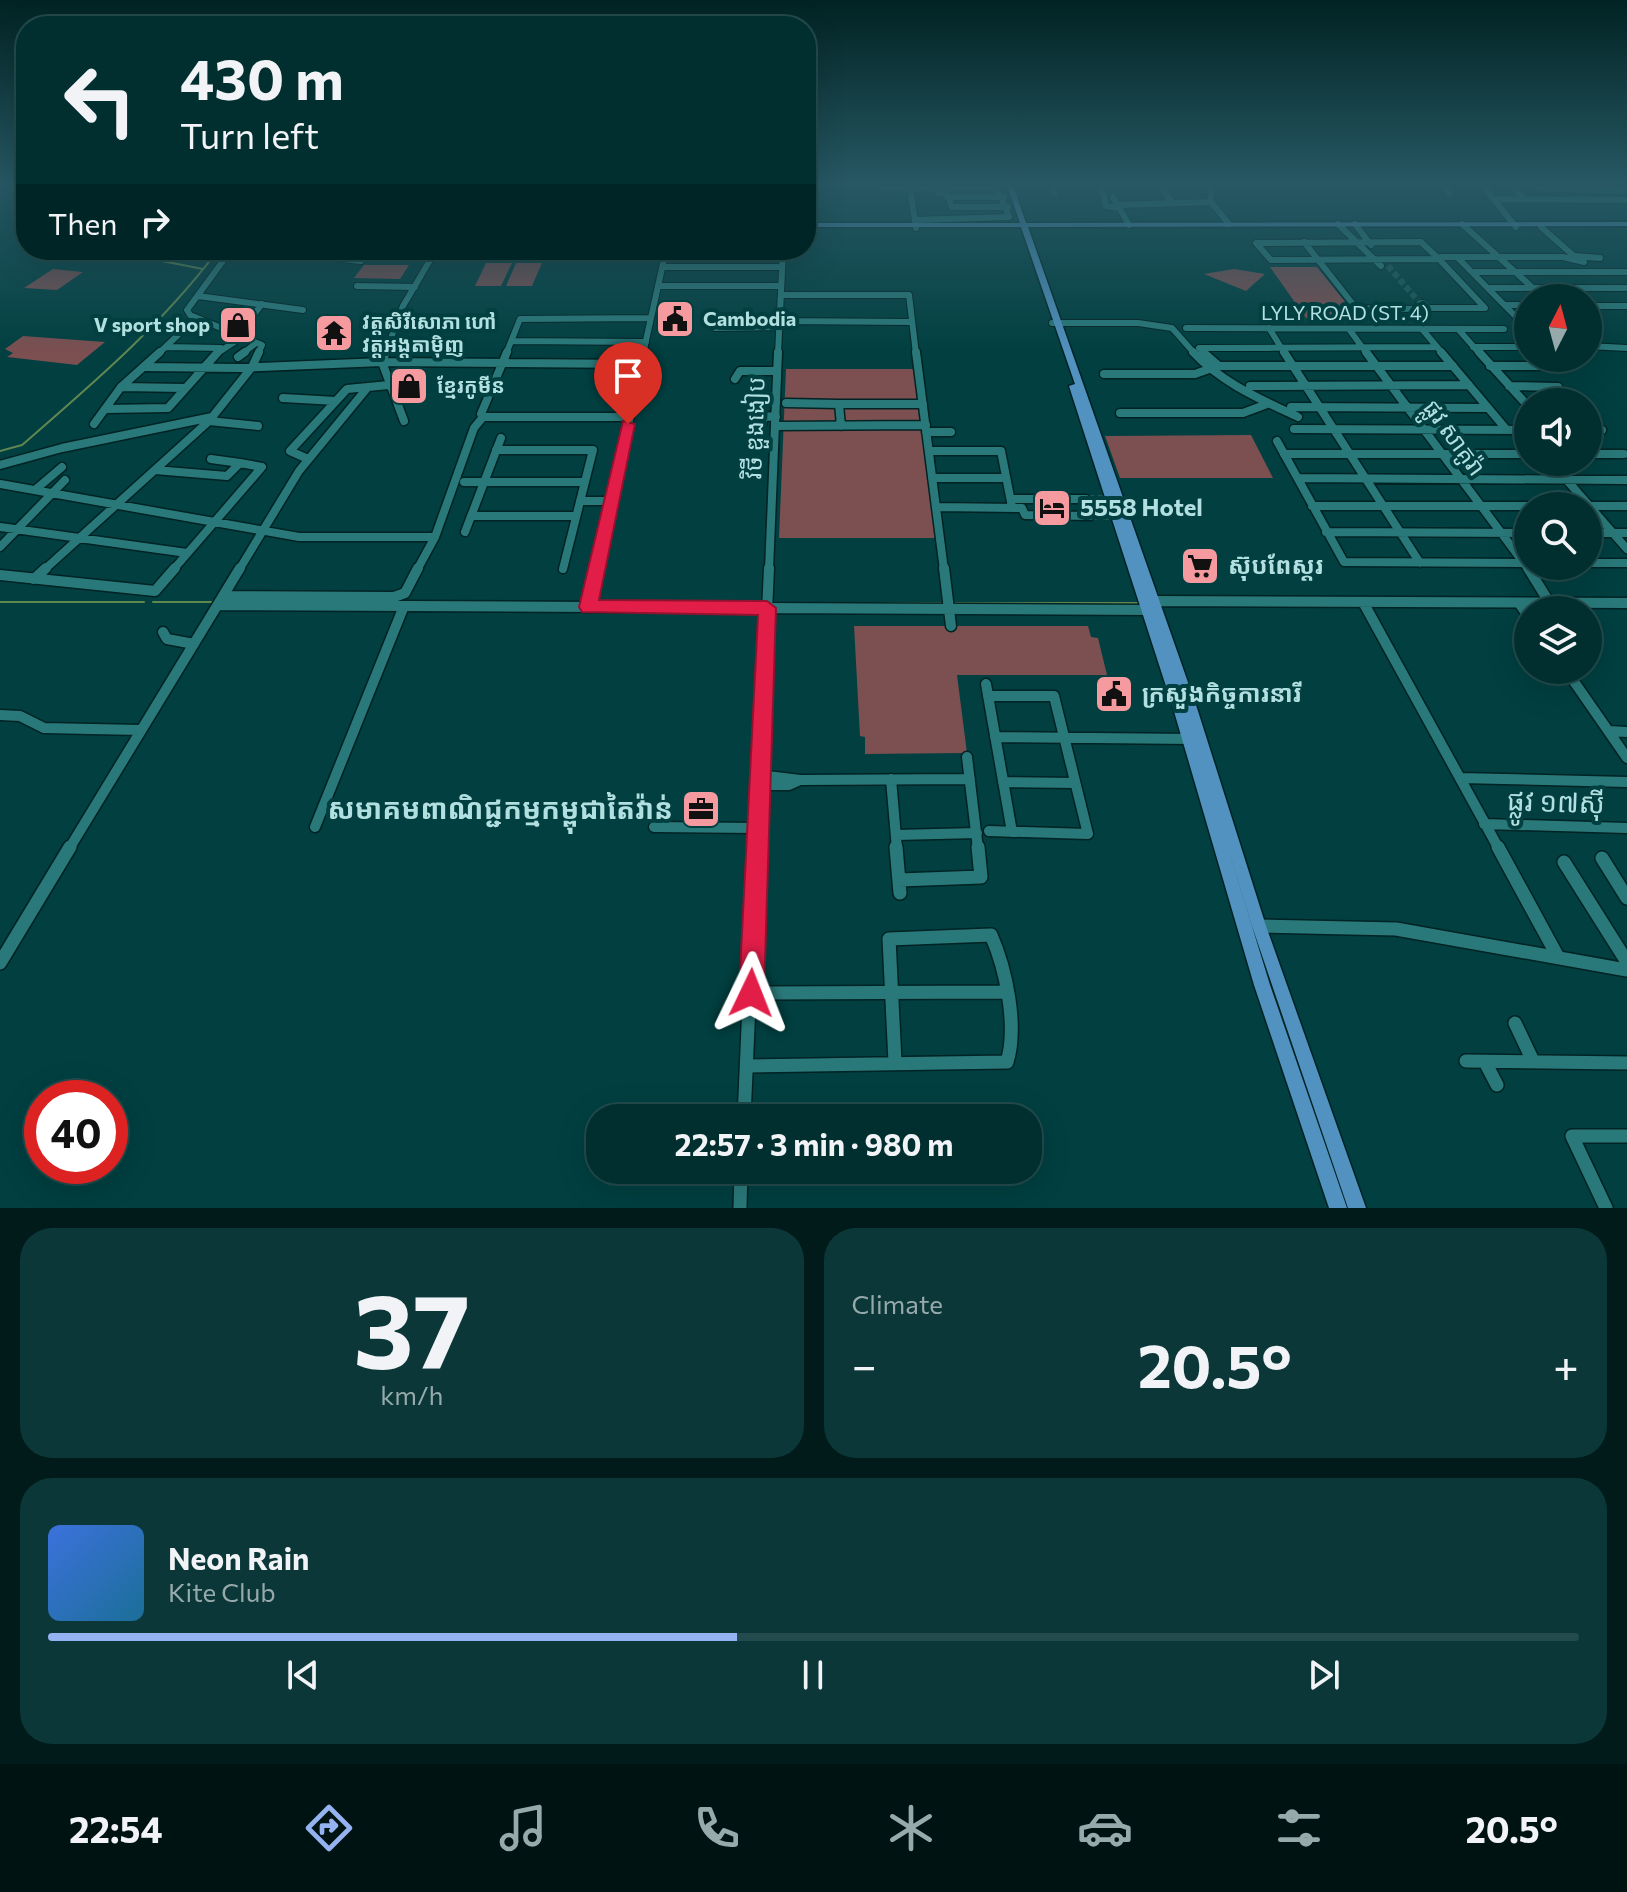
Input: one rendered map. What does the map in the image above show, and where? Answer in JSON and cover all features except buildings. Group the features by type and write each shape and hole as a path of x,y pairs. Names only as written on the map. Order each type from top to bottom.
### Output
{"main road":[{"path":"1027,241 1057,325 1111,499 1357,1208"},
{"path":"1111,499 1112,516 1150,606"},
{"path":"1194,738 1262,985 1338,1208"}],"street":[{"path":"1482,241 1528,284"},
{"path":"1557,241 1574,256 1600,258"},
{"path":"1304,242 1317,260 1356,308 1485,308 1440,258 1421,242 1304,242 1256,243 1268,259 1317,260 1381,263 1440,258 1457,257 1541,257 1584,262"},
{"path":"1357,242 1381,263"},
{"path":"1369,242 1381,263"},
{"path":"1457,257 1514,314"},
{"path":"1541,257 1572,284"},
{"path":"34,579 210,419 252,367 262,345 188,312 224,260"},
{"path":"353,260 361,261"},
{"path":"404,421 382,362 430,260"},
{"name":"វិថី ឌួងងៀប","path":"745,1104 782,260"},
{"path":"589,604 660,267 782,267"},
{"path":"1473,272 1627,272"},
{"path":"357,286 415,287"},
{"path":"658,286 909,295 951,626"},
{"path":"1488,288 1514,288"},
{"path":"1602,288 1627,288"},
{"path":"198,296 303,310"},
{"path":"105,409 168,408 221,348 240,336 262,304"},
{"path":"1505,305 1514,305"},
{"path":"1602,306 1627,306"},
{"path":"1420,307 1439,329 1465,337"},
{"path":"483,417 481,414 522,318 651,318"},
{"path":"715,328 912,322"},
{"path":"1057,325 1139,326 1177,331 1209,369 1267,404 1298,417"},
{"name":"LYLY ROAD (ST. 4)","path":"1186,328 1504,329"},
{"path":"1269,328 1420,563"},
{"name":"ផ្លូវ សាគូរ៉ា","path":"1349,329 1514,551"},
{"path":"1422,329 1506,429"},
{"path":"1428,336 1439,329"},
{"path":"1458,329 1514,391"},
{"path":"94,424 121,387 178,335"},
{"path":"512,341 646,342"},
{"path":"238,357 256,343"},
{"path":"166,347 221,348"},
{"path":"1437,347 1199,348 1219,366 1453,366"},
{"path":"1473,347 1514,347"},
{"path":"1602,347 1623,348"},
{"path":"145,367 382,362 641,364"},
{"path":"1490,366 1514,366"},
{"path":"1104,374 1195,374 1209,369"},
{"path":"735,379 740,371 777,371"},
{"path":"308,459 290,451 347,389 389,385"},
{"path":"1250,386 1469,385"},
{"path":"1509,386 1558,387"},
{"path":"121,387 185,388"},
{"path":"0,963 308,459 368,387"},
{"path":"283,398 336,401"},
{"path":"786,403 923,404"},
{"path":"839,404 841,426"},
{"path":"1120,413 1243,413 1267,404"},
{"path":"1291,407 1488,408"},
{"path":"762,425 764,416 775,421 951,432"},
{"path":"483,417 629,417"},
{"path":"221,601 400,596 405,593 435,537 474,428 483,417"},
{"path":"0,465 47,452 210,419 258,426"},
{"path":"1499,421 1514,427"},
{"path":"1294,429 1514,430"},
{"path":"465,532 501,438"},
{"path":"1277,441 1344,562 1514,565"},
{"path":"496,450 593,450 563,569"},
{"path":"929,451 1001,451 1006,478 1016,503 1025,515 1088,516 1084,500 1016,503 936,507"},
{"path":"1284,454 1514,454"},
{"path":"1602,454 1624,454"},
{"path":"0,575 155,591 262,467 211,459"},
{"path":"155,470 227,476 240,463"},
{"path":"35,490 62,467"},
{"path":"1566,476 1570,480"},
{"path":"1567,476 1580,492"},
{"path":"932,478 1006,478"},
{"path":"1298,478 1627,480"},
{"path":"0,547 65,480"},
{"path":"464,482 585,482"},
{"path":"2,486 299,537 435,537"},
{"path":"581,500 611,500"},
{"path":"1312,506 1514,506"},
{"path":"1602,506 1627,506"},
{"path":"471,516 576,516"},
{"path":"1602,516 1627,541"},
{"path":"0,527 187,553"},
{"path":"1326,532 1514,533"},
{"path":"1620,533 1627,549"},
{"path":"1602,563 1627,563"},
{"path":"221,601 404,606 767,604 949,609 1363,602 1514,603"},
{"path":"1363,602 1558,957"},
{"path":"1602,602 1627,603"},
{"path":"315,827 404,606"},
{"path":"163,632 167,639 194,644"},
{"path":"1576,684 1627,758"},
{"path":"896,835 983,832 1088,834 1054,696 987,690 1012,832"},
{"path":"0,715 20,716 44,728 140,730"},
{"path":"1609,731 1627,732"},
{"path":"995,737 1142,738 1158,742 1194,738"},
{"path":"899,880 978,878 982,874 983,832 967,757"},
{"path":"1460,778 1627,782"},
{"path":"891,779 900,893"},
{"path":"759,780 789,785 800,780 970,779"},
{"path":"1003,782 1075,783"},
{"name":"ផ្លូវ ១៧ស៊ី","path":"1484,824 1625,831"},
{"path":"654,827 757,828"},
{"path":"1602,858 1627,898"},
{"path":"1564,862 1627,962"},
{"path":"1259,926 1396,929 1627,970"},
{"path":"747,1066 1007,1062 1011,1055 1010,1031 994,938 987,935 889,939 895,1062"},
{"path":"751,993 1004,992"},
{"path":"1515,1023 1533,1061"},
{"path":"1466,1061 1627,1063"},
{"path":"1485,1062 1497,1085"},
{"path":"1606,1208 1572,1136 1627,1136"},
{"path":"740,1208 741,1184"}],"shaded area":[{"path":"486,263 512,263 501,286 475,286"},
{"path":"516,263 542,263 532,286 506,286"},
{"path":"364,265 409,265 400,279 354,278"},
{"path":"1270,267 1317,267 1358,318 1306,318"},
{"path":"53,269 83,272 57,290 24,288"},
{"path":"1234,269 1265,274 1246,291 1204,274"},
{"path":"23,336 105,342 77,365 7,357 13,353 5,349"},
{"path":"786,369 915,369 935,538 779,538"},
{"path":"1251,435 1273,478 1120,478 1105,436"},
{"path":"854,626 1088,626 1091,637 1098,638 1107,675 957,675 967,753 865,754 865,737 860,736"}],"waterway":[{"path":"157,260 203,269"},
{"path":"203,269 210,260"},
{"path":"0,451 22,445 100,376 174,304 203,269"},
{"path":"0,602 144,602"},
{"path":"153,602 216,602"},
{"path":"770,603 944,603"},
{"path":"954,603 1139,603"}],"tunnel":[{"path":"1388,266 1419,302"},
{"path":"1086,499 1103,499"},
{"path":"1090,516 1109,516"}],"place":[{"name":"Cambodia","path":"675,319"},
{"name":"V sport shop","path":"238,325"},
{"name":"វត្តសិរីសោភា ហៅ វត្តអង្តតាម៉ិញ","path":"334,333"},
{"name":"ខ្មែរកូមីន","path":"409,386"},
{"name":"5558 Hotel","path":"1052,508"},
{"name":"ស៊ុបពែស្តរ","path":"1200,566"},
{"name":"ក្រសួងកិច្ចការនារី","path":"1114,694"},
{"name":"សមាគមពាណិជ្ជកម្មកម្ពុជាតៃវ៉ាន់","path":"701,809"}],"route":[{"path":"628,424 588,607 767,608 751,993"}]}
